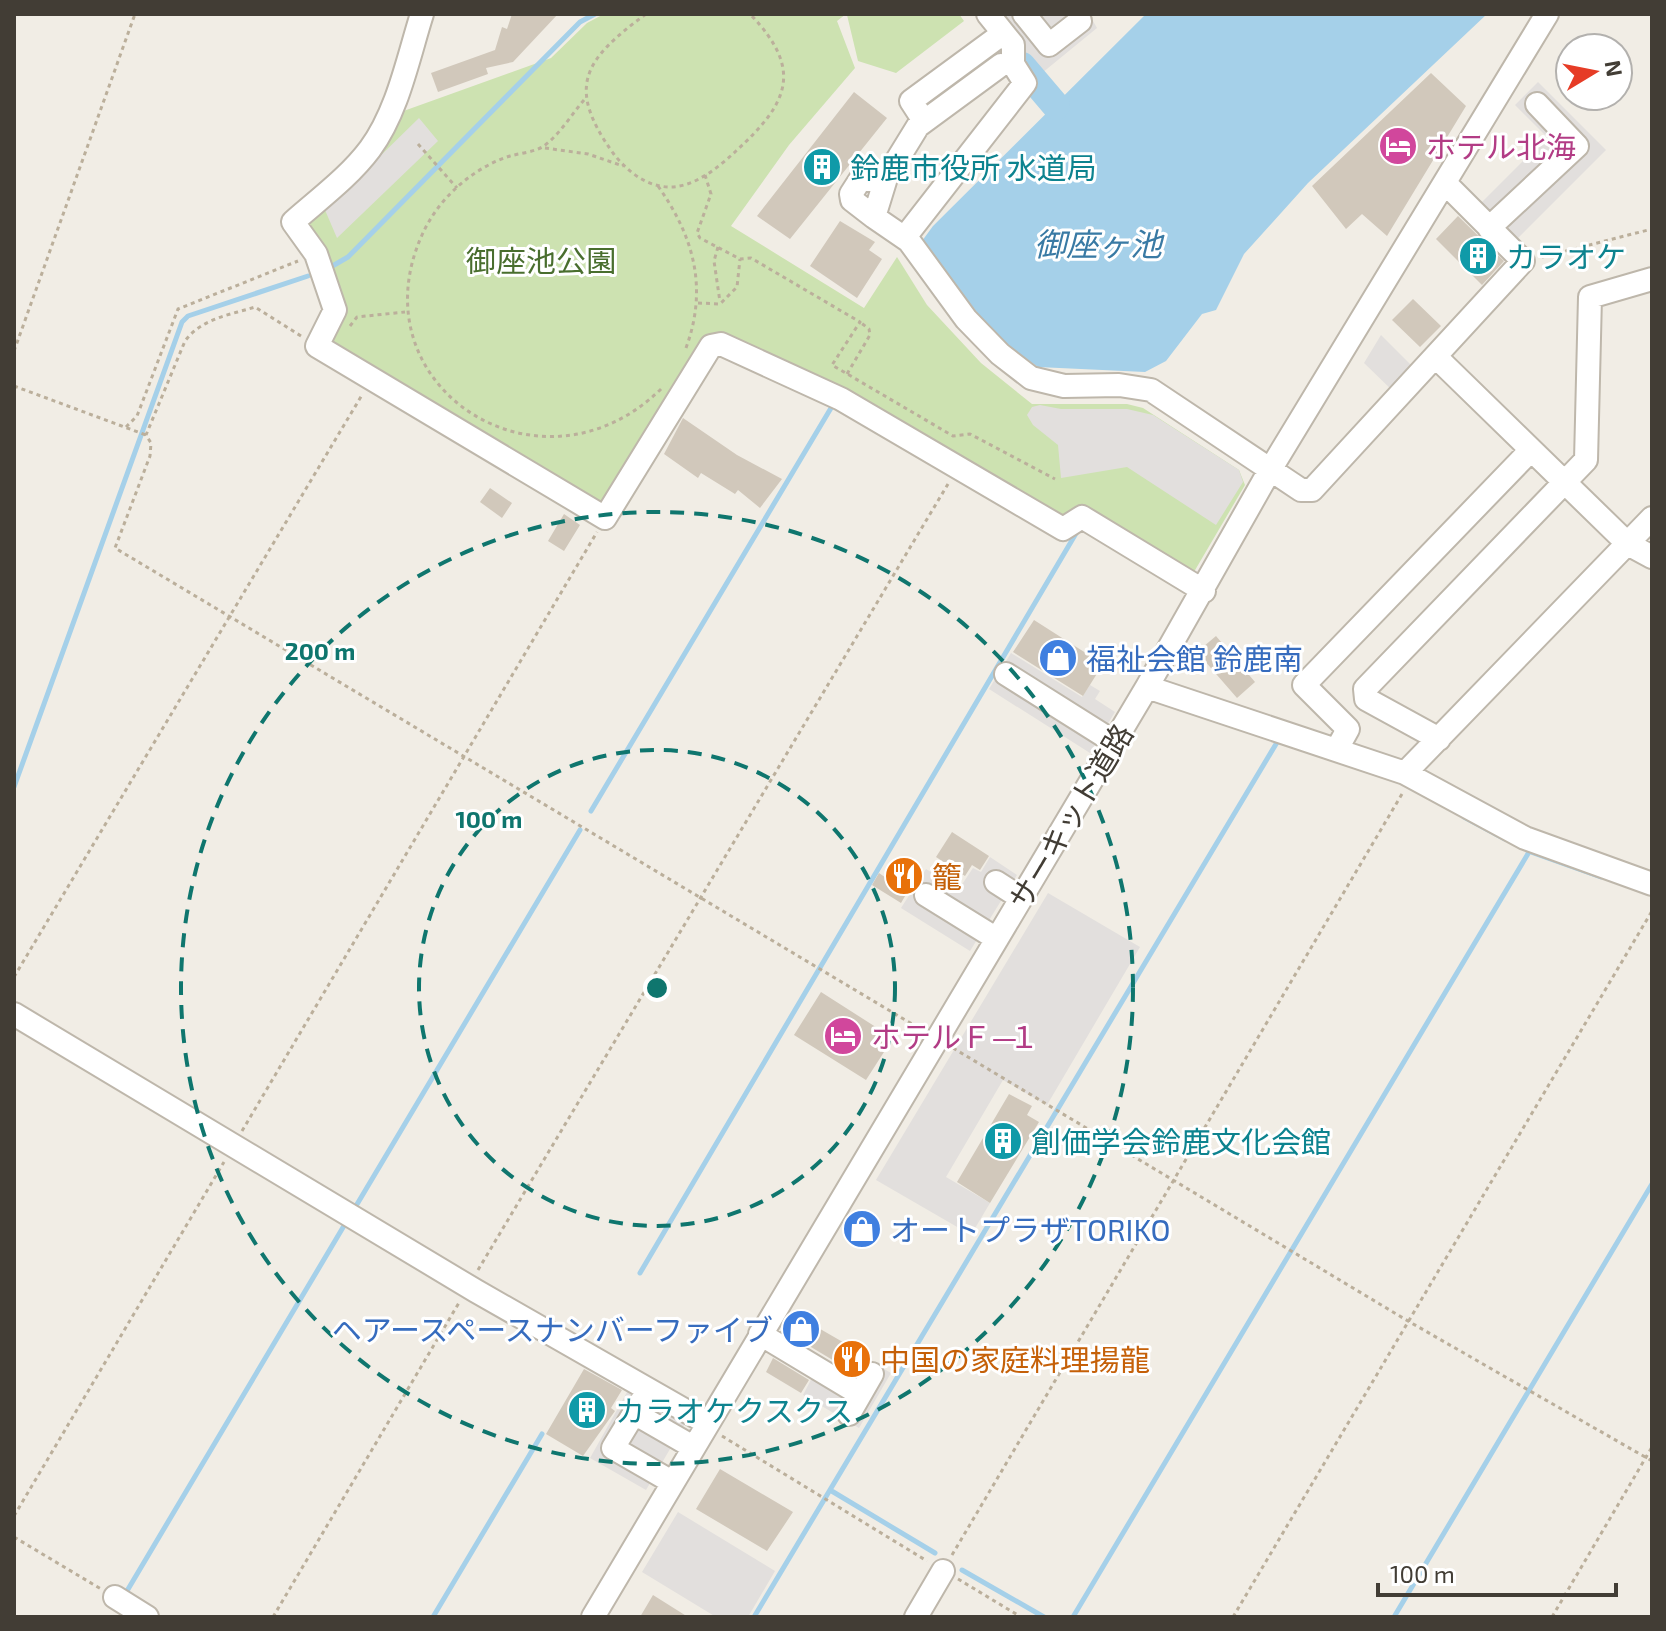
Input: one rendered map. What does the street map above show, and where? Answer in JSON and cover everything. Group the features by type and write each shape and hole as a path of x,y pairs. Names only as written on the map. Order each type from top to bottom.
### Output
{"street":[{"path":"422,14 387,118 376,140 350,172 293,222 316,254 335,310 325,350 605,518 711,346 721,344 841,399 1063,529 1082,517 1204,591"},
{"path":"905,237 1025,83 988,14"},
{"name":"サーキット道路","path":"593,1617 1204,591 1270,470 1547,14"},
{"path":"924,121 911,101 1035,20 1049,45 1080,21"},
{"path":"1001,65 924,121 886,178 874,217 905,237 966,319 1000,354 1031,378 1064,386 1119,385 1151,390 1289,484 1312,490 1523,261 1445,183"},
{"path":"1489,228 1577,146 1537,104"},
{"path":"1439,739 1366,699 1365,689 1586,460 1590,297 1652,279"},
{"path":"1436,357 1628,544 1652,557"},
{"path":"1337,749 1348,729 1304,685 1531,450"},
{"path":"1409,775 1439,739 1652,518"},
{"path":"1006,674 1114,742"},
{"path":"1147,687 1409,775 1525,838 1652,884"},
{"path":"996,882 1021,898"},
{"path":"926,895 997,939"},
{"path":"14,1014 707,1423"},
{"path":"760,1334 854,1404 872,1374"},
{"path":"672,1482 613,1448 639,1405 693,1447"},
{"path":"916,1617 943,1571"},
{"path":"121,1600 147,1617"}],"path":[{"path":"14,351 135,14"},
{"path":"623,166 595,128 584,100 587,82 601,55 646,14"},
{"path":"670,378 643,407 603,430 546,439 519,434 476,416 441,385 423,358 405,312 409,269 433,213 457,188 483,168 543,147 588,154 623,166 658,186 680,186 705,175 761,128 780,101 782,63 775,47 750,14"},
{"path":"543,147 584,100"},
{"path":"418,144 457,188"},
{"path":"688,237 697,233 711,194 705,175"},
{"path":"658,186 688,237 698,277 698,303 681,359"},
{"path":"1523,261 1652,229"},
{"path":"697,233 740,259 751,258 868,327 870,335 847,374"},
{"path":"718,247 714,261 720,304"},
{"path":"126,427 137,416 178,309 316,254"},
{"path":"698,303 720,304 737,287 740,259"},
{"path":"146,435 185,341 204,323 255,307 325,350 357,317 405,312"},
{"path":"860,322 832,365 953,436 970,434 1055,479"},
{"path":"14,977 372,378"},
{"path":"14,386 146,435 151,443 150,456 115,548 1408,1321 1652,1461"},
{"path":"273,1617 958,467"},
{"path":"14,1516 605,518"},
{"path":"943,1571 1409,775"},
{"path":"1233,1617 1652,911"},
{"path":"707,1423 721,1436 1021,1617"},
{"path":"1552,1617 1652,1447"},
{"path":"14,1537 121,1600"}],"green space":[{"name":"御座池公園","path":"604,14 846,14 837,21 855,68 789,145 731,226 864,308 897,257 927,305 981,363 1032,404 1127,404 1143,408 1239,470 1245,485 1191,577 1066,519 723,337 609,506 597,508 326,347 341,318 305,226 398,113 551,58 587,23"},
{"path":"959,14 964,21 896,73 858,61 847,15"}],"shaded area":[{"path":"995,14 1089,14 1097,28 1042,73"},
{"path":"1538,82 1554,98 1554,112 1568,112 1606,150 1515,241 1479,205 1547,137 1515,105"},
{"path":"419,118 438,141 337,238 325,210"},
{"path":"1381,335 1417,371 1396,394 1364,363"},
{"path":"1040,405 1061,409 1127,409 1153,415 1239,470 1243,482 1216,525 1127,467 1061,478 1058,445 1033,425 1027,415 1032,407"},
{"path":"1011,653 1082,697 1090,685 1100,691 1095,699 1115,712 1090,753 989,689"},
{"path":"990,857 1017,875 970,951 901,908 926,869 959,889 973,868 981,872"},
{"path":"1048,893 1140,947 1047,1105 1003,1080 946,1177 990,1203 971,1235 876,1180"},
{"path":"870,1361 891,1373 859,1428 803,1395 814,1374 858,1380"},
{"path":"631,1385 687,1420 646,1490 590,1458"},
{"path":"678,1512 775,1571 748,1617 716,1617 642,1572"}],"water":[{"name":"御座ヶ池","path":"1146,14 1487,14 1308,183 1244,254 1216,310 1202,314 1166,361 1145,372 1038,367 996,337 922,241 933,226"}],"building":[{"path":"512,14 558,14 513,62 486,68 488,74 438,92 431,73 495,50 502,27 507,29"},
{"name":"ホテル北海","path":"1431,73 1466,106 1387,236 1362,214 1346,229 1312,186"},
{"name":"鈴鹿市役所 水道局","path":"854,92 887,118 790,239 757,216"},
{"name":"カラオケ","path":"1458,216 1504,261 1482,285 1436,239"},
{"path":"840,221 875,242 869,250 882,259 857,298 810,266"},
{"path":"1413,299 1441,326 1420,347 1392,320"},
{"path":"683,418 737,455 782,479 760,508 738,490 735,494 701,473 698,478 664,454"},
{"path":"490,488 512,503 502,518 480,502"},
{"path":"564,514 580,525 564,551 548,541"},
{"name":"福祉会館 鈴鹿南","path":"1034,620 1103,664 1083,696 1013,652"},
{"path":"1216,636 1255,682 1237,698 1197,652"},
{"path":"952,832 989,856 980,870 972,865 965,876 936,857"},
{"name":"籠","path":"904,856 922,867 901,903 872,885 879,873 889,880"},
{"name":"ホテルＦ―１","path":"821,992 893,1038 866,1080 794,1035"},
{"name":"創価学会鈴鹿文化会館","path":"1009,1094 1032,1106 1027,1115 1039,1122 990,1203 957,1182"},
{"name":"オートプラザTORIKO","path":"861,1212 878,1223 864,1246 847,1236"},
{"path":"796,1315 867,1356 856,1374 786,1332"},
{"path":"773,1358 809,1380 801,1393 766,1372"},
{"name":"カラオケクスクス","path":"584,1369 622,1390 611,1408 615,1411 583,1456 546,1434"},
{"path":"720,1469 793,1512 767,1551 696,1509"},
{"path":"653,1595 688,1617 640,1617"}],"waterway":[{"path":"329,268 348,257 580,22 595,14"},
{"path":"1022,66 1056,106"},
{"path":"14,787 182,322 188,316 308,276"},
{"path":"591,811 834,403"},
{"path":"640,1273 1078,530"},
{"path":"754,1617 1279,739"},
{"path":"1464,817 1505,839"},
{"path":"353,1211 580,830"},
{"path":"1528,851 1601,877"},
{"path":"1073,1617 1529,852"},
{"path":"1394,1617 1652,1184"},
{"path":"124,1596 348,1219"},
{"path":"433,1617 542,1434"},
{"path":"830,1490 935,1553"},
{"path":"962,1570 1044,1617"}],"place":[{"name":"ホテル北海","path":"1398,146"},
{"name":"鈴鹿市役所 水道局","path":"822,167"},
{"name":"カラオケ","path":"1478,256"},
{"name":"福祉会館 鈴鹿南","path":"1058,658"},
{"name":"籠","path":"904,876"},
{"name":"ホテルＦ―１","path":"843,1036"},
{"name":"創価学会鈴鹿文化会館","path":"1003,1141"},
{"name":"オートプラザTORIKO","path":"862,1229"},
{"name":"ヘアースペースナンバーファイブ","path":"801,1329"},
{"name":"中国の家庭料理揚龍","path":"852,1359"},
{"name":"カラオケクスクス","path":"587,1410"}]}
